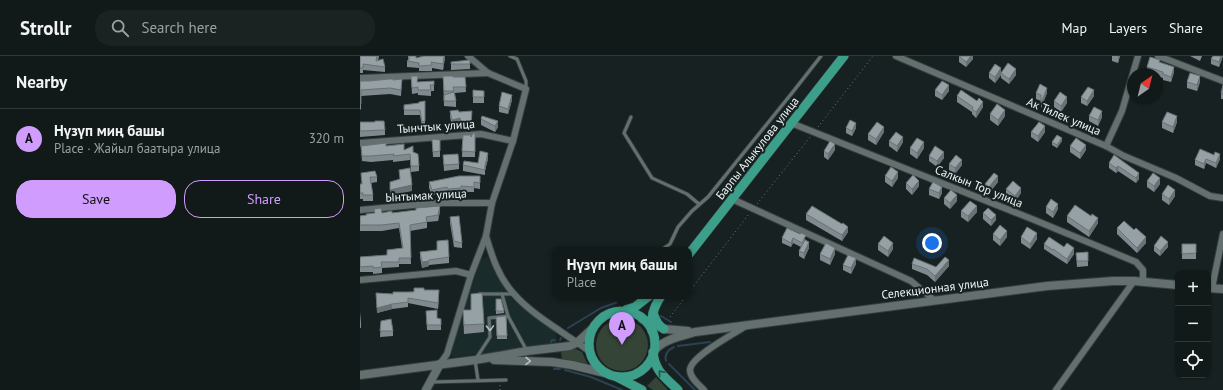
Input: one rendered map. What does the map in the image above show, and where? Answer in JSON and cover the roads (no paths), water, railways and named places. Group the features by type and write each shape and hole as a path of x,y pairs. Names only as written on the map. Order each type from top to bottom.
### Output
{"main road":[{"name":"Барпы Алыкулова улица","path":"692,250 844,56"},
{"path":"642,390 603,371 595,363 590,352 589,340 595,324 604,316 635,307 645,299"},
{"path":"611,375 626,376 637,373 650,361 654,343 652,328 653,312 659,299"},
{"path":"621,311 632,313 652,328"},
{"path":"653,312 656,322 664,329"},
{"path":"653,352 654,360 659,371 678,390"}],"street":[{"path":"426,390 447,354 471,275 486,236 492,203 513,141 526,89 488,73 468,56"},
{"name":"Ак Тилек улица","path":"896,56 1106,146 1124,156 1176,178 1210,196 1223,198"},
{"path":"1106,146 1122,111 1138,56"},
{"path":"1158,56 1223,81"},
{"path":"360,78 488,73"},
{"name":"Салкын Тор улица","path":"791,123 1136,262 1143,270 1143,282"},
{"name":"Тынчтык улица","path":"360,143 481,134 513,141"},
{"path":"732,199 911,281 934,300"},
{"name":"Ынтымак улица","path":"360,210 435,203 492,203"},
{"path":"1211,284 1223,234"},
{"path":"486,236 492,259 513,294 559,331 578,342 590,352"},
{"path":"360,280 456,271 471,275"},
{"path":"1056,390 1134,281"},
{"name":"Селекционная улица","path":"653,352 658,345 663,342 695,332 934,300 1047,286 1096,282 1134,281 1175,285"},
{"path":"1211,288 1223,289"},
{"path":"704,390 692,376 690,370 691,364 708,350 749,324"},
{"name":"Селекционная улица","path":"652,328 695,332"},
{"path":"360,375 570,346 578,342 592,329"},
{"path":"475,360 552,362 611,375"}],"lane":[{"path":"510,56 517,59 526,81 526,89"},
{"path":"666,247 670,244 678,227 718,186 788,99 820,56"},
{"path":"631,118 624,132 652,178 687,194 699,204"},
{"path":"466,294 513,294"},
{"path":"502,294 508,316 526,351"},
{"path":"478,380 475,360 490,336 489,318 508,316"},
{"path":"431,382 506,380"}],"waterway":[{"path":"568,328 601,308 626,299"},
{"path":"661,316 671,322"},
{"path":"551,342 552,340 555,340"},
{"path":"678,346 710,342"},
{"path":"666,361 667,352 674,347"},
{"path":"669,364 695,390"},
{"path":"554,369 560,369"},
{"path":"565,370 591,377 622,390"}],"place":[{"name":"Нүзүп миң башы","path":"622,345"}]}
